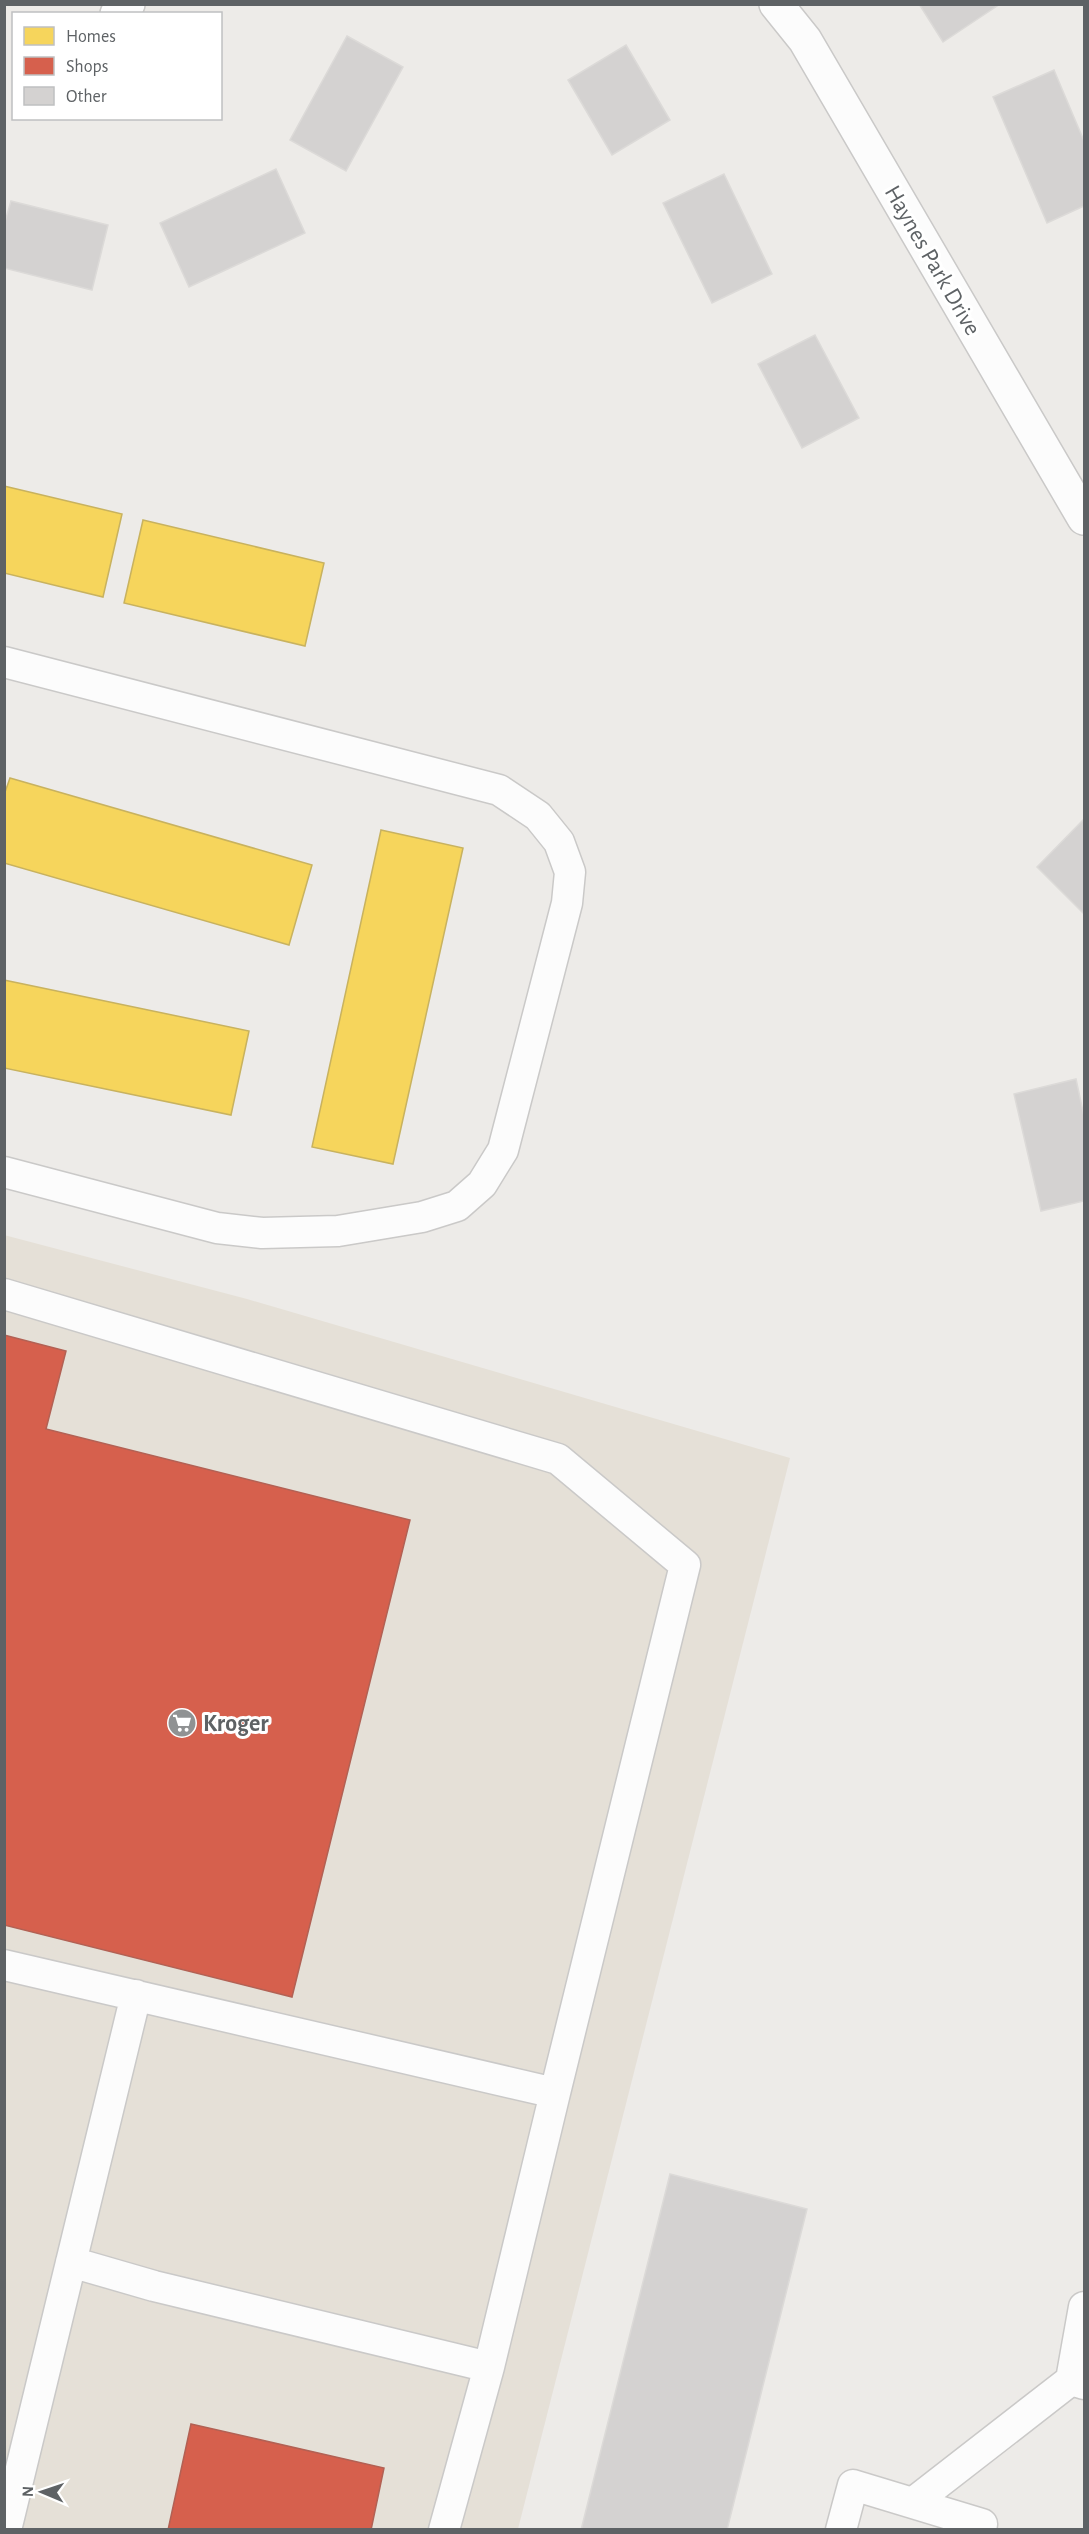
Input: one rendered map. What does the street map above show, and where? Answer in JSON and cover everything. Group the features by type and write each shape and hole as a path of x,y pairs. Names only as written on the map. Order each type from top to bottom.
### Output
{"street":[{"name":"Haynes Park Drive","path":"776,4 805,40 1084,519"}],"lane":[{"path":"4,662 499,790 538,816 559,842 570,872 567,903 503,1150 482,1184 457,1206 422,1217 339,1231 262,1233 217,1228 4,1172"},
{"path":"4,1294 558,1460 685,1565 489,2367 444,2529"},
{"path":"4,1965 555,2093"},
{"path":"6,2529 136,1995"},
{"path":"71,2262 154,2286 489,2367"},
{"path":"915,2502 1078,2382 1084,2307"},
{"path":"841,2529 854,2485 982,2524 981,2529"}],"shaded area":[{"path":"4,1235 247,1299 790,1458 518,2529 5,2529"}],"building: Homes":[{"path":"4,486 122,514 103,597 4,573"},
{"path":"143,520 324,563 305,646 124,603"},
{"path":"10,778 312,865 289,945 4,863 4,795"},
{"path":"381,830 463,848 393,1164 312,1147"},
{"path":"4,980 249,1031 231,1115 4,1068"}],"building: Shops":[{"name":"Kroger","path":"4,1335 66,1351 46,1429 410,1520 292,1997 4,1925"},
{"path":"191,2424 384,2468 371,2530 168,2530"}],"building: Other":[{"path":"919,4 1000,4 943,42"},
{"path":"347,36 403,67 346,171 290,140"},
{"path":"626,45 670,120 612,155 568,80"},
{"path":"1054,70 1084,141 1084,206 1047,223 993,97"},
{"path":"276,169 305,233 189,287 160,223"},
{"path":"724,174 772,274 712,303 663,203"},
{"path":"11,201 108,225 92,290 4,268 4,225"},
{"path":"815,335 859,418 802,448 758,364"},
{"path":"1083,820 1084,822 1084,914 1037,867"},
{"path":"1076,1079 1084,1116 1084,1201 1041,1211 1014,1094"},
{"path":"670,2174 807,2209 727,2530 581,2530"}],"place":[{"name":"Kroger","path":"182,1723"}]}
